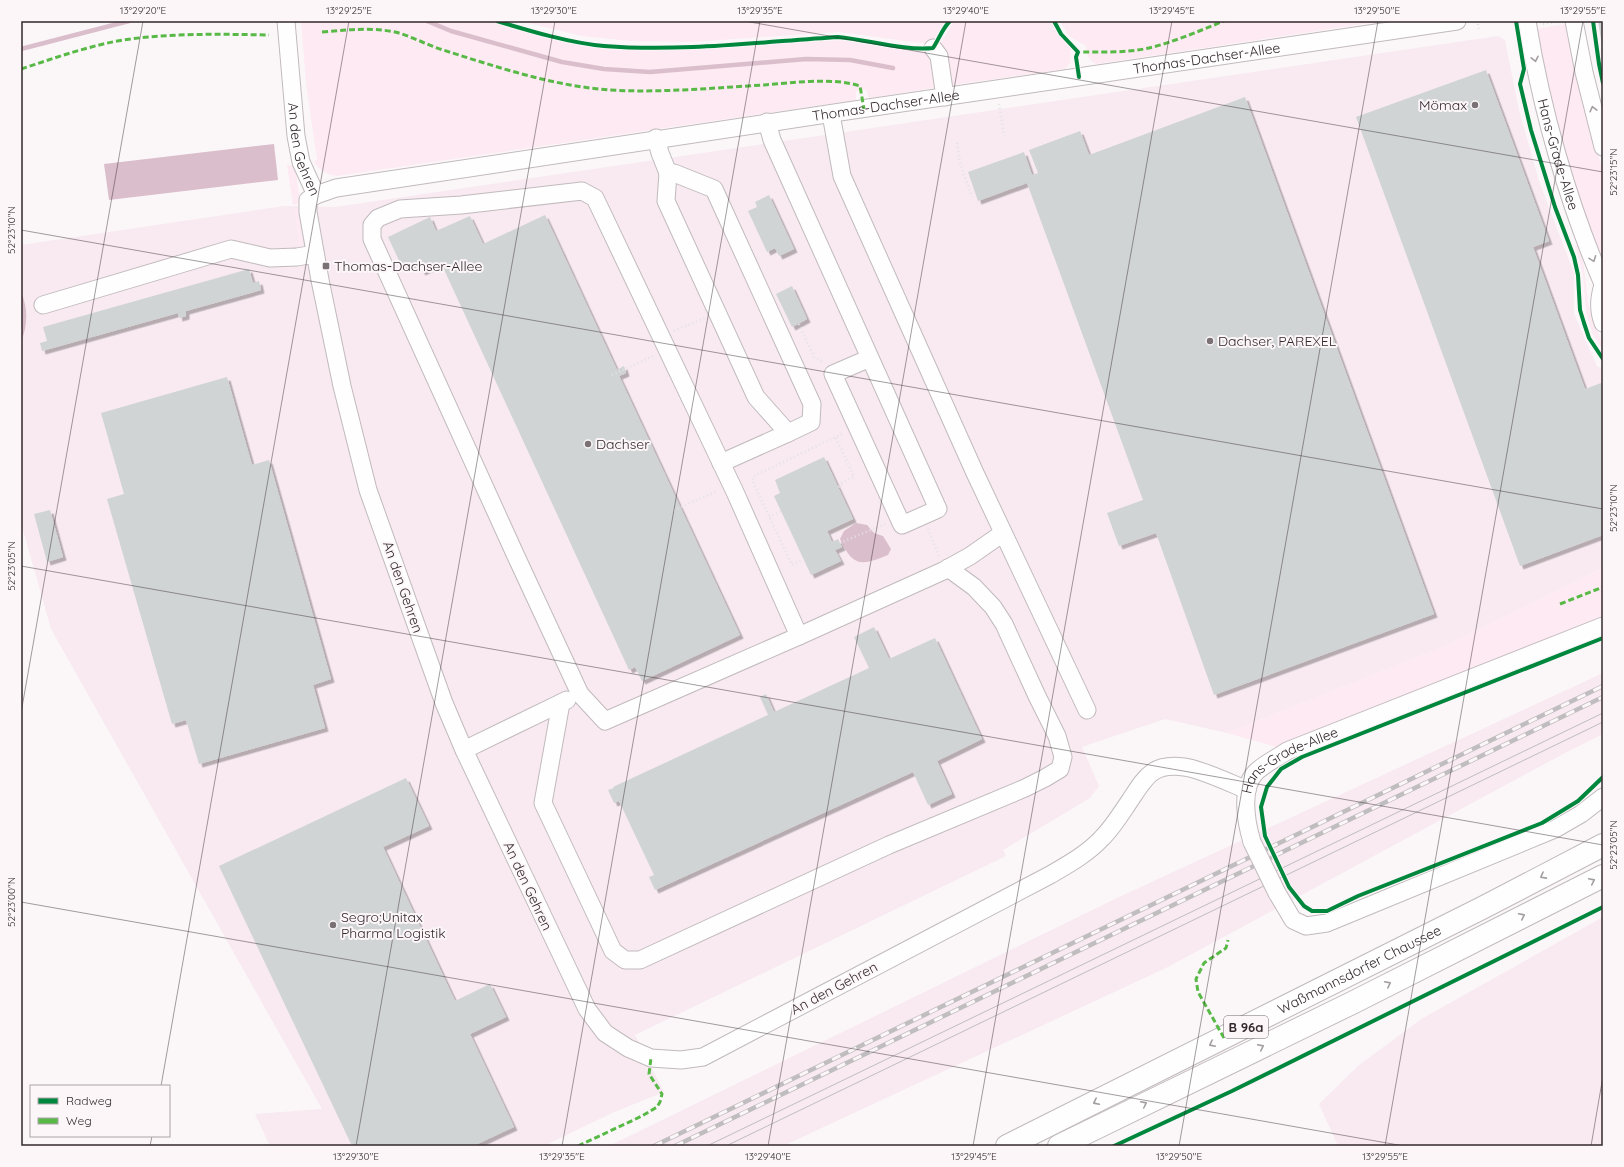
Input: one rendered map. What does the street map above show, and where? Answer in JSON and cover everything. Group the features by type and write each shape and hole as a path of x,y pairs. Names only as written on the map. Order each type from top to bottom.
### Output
{"main road":[{"name":"Waßmannsdorfer Chaussee","path":"1007,1146 1603,846"},
{"name":"Waßmannsdorfer Chaussee","path":"1059,1146 1354,1002 1603,876"}],"street":[{"name":"Thomas-Dachser-Allee","path":"316,195 336,188 656,138 831,114 1457,21"},
{"path":"1574,21 1584,72 1603,147"},
{"name":"Hans-Grade-Allee","path":"1534,23 1543,99 1557,155 1583,233 1603,284 1599,297 1600,313 1603,323"},
{"name":"An den Gehren","path":"287,24 296,136 301,162 316,195 308,200 308,212 315,254 342,386 368,490 444,702 464,750 587,1009 605,1033 628,1048 652,1058 681,1060 703,1057 1076,860 1103,837 1141,783 1148,775 1156,770 1170,767 1185,767 1247,790"},
{"path":"933,48 939,56 945,97"},
{"path":"831,114 842,176 975,473 1087,710"},
{"path":"768,122 772,140 938,509 902,525 833,374 870,358"},
{"path":"656,138 668,173 666,201 669,208 756,397 788,433"},
{"path":"668,173 674,173 714,189 812,404 811,422 721,463"},
{"path":"798,636 735,492 595,198 582,191 462,205 400,209 378,218 372,225 372,239 580,694 605,722 798,636 947,568 970,556 1003,533"},
{"path":"43,305 231,249 270,258 297,257 315,254"},
{"path":"561,703 543,803 613,951 624,960 640,960 889,844 1026,788 1060,768 1063,757 1058,736 1037,696 1004,624 993,607 974,587 947,568"},
{"name":"Hans-Grade-Allee","path":"1603,626 1287,751 1255,772 1247,790 1246,817 1252,842 1277,893 1293,920 1306,926 1327,923 1555,829 1581,814 1603,797"},
{"path":"464,750 580,694"}],"path":[{"path":"1534,23 1560,21"},
{"path":"1478,24 1479,31"},
{"path":"1597,51 1603,50"},
{"path":"999,103 1004,136"},
{"path":"957,142 960,163 972,197"},
{"path":"799,324 814,357 840,371"},
{"path":"804,560 792,565 752,480 754,476 857,427"},
{"path":"836,438 854,477 840,483 842,485 838,488"},
{"path":"674,510 716,491 757,491"},
{"path":"769,517 781,511"},
{"path":"922,516 947,568"},
{"path":"840,543 884,524"}],"shaded area":[{"path":"301,21 491,21 516,29 603,48 666,50 842,40 929,52 939,87 869,98 866,90 856,91 856,100 337,176 324,172 314,162 317,159 306,83"},
{"path":"520,21 945,21 933,41 928,44 839,32 691,42 630,41 582,36"},
{"path":"954,21 1053,21 1063,38 1071,45 1070,63 1065,69 952,85 946,53 940,44"},
{"path":"1060,21 1383,21 1096,64 1093,63 1087,54 1086,46 1069,36"},
{"path":"1566,24 1582,97 1603,171 1603,260 1578,198 1557,134 1535,29"},
{"path":"1498,36 1505,40 1519,110 1539,181 1574,273 1574,314 1597,366 1603,369 1603,568 1440,648 1227,733 1165,719 1082,747 1099,786 1090,798 1003,850 1006,856 635,1035 664,1092 612,1113 544,1146 270,1146 255,1114 322,1109 51,629 21,523 21,245 284,206 335,207"},
{"path":"274,144 278,180 109,200 104,164"},
{"path":"287,165 295,166 300,203 293,205"},
{"path":"301,208 298,212 302,244 299,246 294,210"},
{"path":"1575,245 1580,246 1589,307 1592,319 1602,341 1603,350 1592,333 1586,312 1583,275"},
{"path":"21,292 26,310 26,323 21,341"},
{"path":"856,523 867,525 874,533 883,536 891,549 888,555 871,561 859,562 849,555 840,539 844,531"},
{"path":"1603,568 1603,617 1276,747 1227,733 1440,648"},
{"path":"1603,673 1603,734 1166,968 783,1146 609,1146 1117,898"},
{"path":"1603,917 1603,1146 1338,1146 1319,1104 1359,1065 1423,1018"}],"building":[{"path":"1598,21 1603,21 1603,46 1602,46"},
{"path":"1486,70 1549,241 1533,247 1585,389 1601,383 1603,388 1603,535 1520,566 1356,117"},
{"name":"Dachser, PAREXEL","path":"1245,97 1434,614 1214,695 1156,533 1119,546 1107,513 1143,500 1027,183 978,201 968,172 1024,152 1032,175 1038,173 1029,150 1080,131 1089,155"},
{"path":"769,195 794,249 779,256 775,248 767,252 748,211 757,207 755,202"},
{"name":"Dachser","path":"545,215 617,370 624,366 626,373 619,376 740,635 642,681 635,667 629,670 441,263 422,272 417,262 403,269 388,237 430,217 436,231 470,216 483,244"},
{"path":"249,269 253,283 259,281 261,290 186,311 186,316 179,318 178,313 42,351 40,343 47,341 43,327"},
{"path":"792,286 807,319 792,327 776,294"},
{"path":"227,377 252,465 269,460 331,679 313,685 325,728 199,764 186,720 172,724 107,499 124,494 101,413"},
{"path":"824,457 853,519 827,531 832,542 838,539 842,547 835,550 841,561 811,575 774,496 780,493 775,480"},
{"path":"50,510 63,557 47,562 34,514"},
{"path":"874,627 889,659 935,638 982,739 937,761 952,794 928,805 913,772 655,890 649,877 654,875 619,801 614,803 608,790 768,715 760,697 766,694 774,712 869,668 854,637"},
{"name":"Segro;Unitax Pharma Logistik","path":"406,778 429,826 383,847 455,1001 490,984 506,1017 470,1034 514,1127 473,1146 352,1146 219,866"}],"waterway":[{"path":"21,49 129,21"},
{"path":"427,21 451,31 562,62 604,69 650,72 806,59 850,60 893,68"}],"tram line":[{"path":"707,1146 1603,713"},
{"path":"726,1146 1603,722"}],"railway":[{"path":"654,1146 1603,686"},
{"path":"675,1146 1603,697"}],"marked path":[{"path":"1076,49 1078,52 1105,52 1131,51 1149,48 1224,21"},
{"path":"322,32 368,29 386,30 407,36 443,50 525,75 589,88 648,91 687,90 812,81 849,83 860,86 864,109"},
{"path":"21,69 84,49 123,40 177,35 269,35"},
{"path":"1560,604 1603,587"},
{"path":"1224,1038 1198,992 1196,979 1204,963 1226,948 1228,940"},
{"path":"578,1146 642,1116 657,1107 662,1094 649,1074 651,1058"}],"cycle path":[{"path":"497,21 536,33 564,39 604,46 633,48 750,44 838,37 898,47 922,49 933,48 950,21"},
{"path":"1054,21 1061,34 1078,52 1076,57 1079,77"},
{"path":"1516,21 1524,69 1520,84 1531,130 1555,207 1574,257 1578,275 1580,310 1584,323 1589,338 1603,359"},
{"path":"1593,21 1603,83"},
{"path":"1603,638 1302,757 1281,769 1267,787 1261,807 1265,836 1289,887 1304,906 1312,911 1327,911 1358,896 1542,823 1578,801 1603,777"},
{"path":"1114,1146 1232,1091 1603,907"}],"place":[{"name":"Mömax","path":"1475,105"},
{"name":"Thomas-Dachser-Allee","path":"326,266"},
{"name":"Dachser, PAREXEL","path":"1210,341"},
{"name":"Dachser","path":"588,444"},
{"name":"Segro;Unitax Pharma Logistik","path":"333,925"}]}
